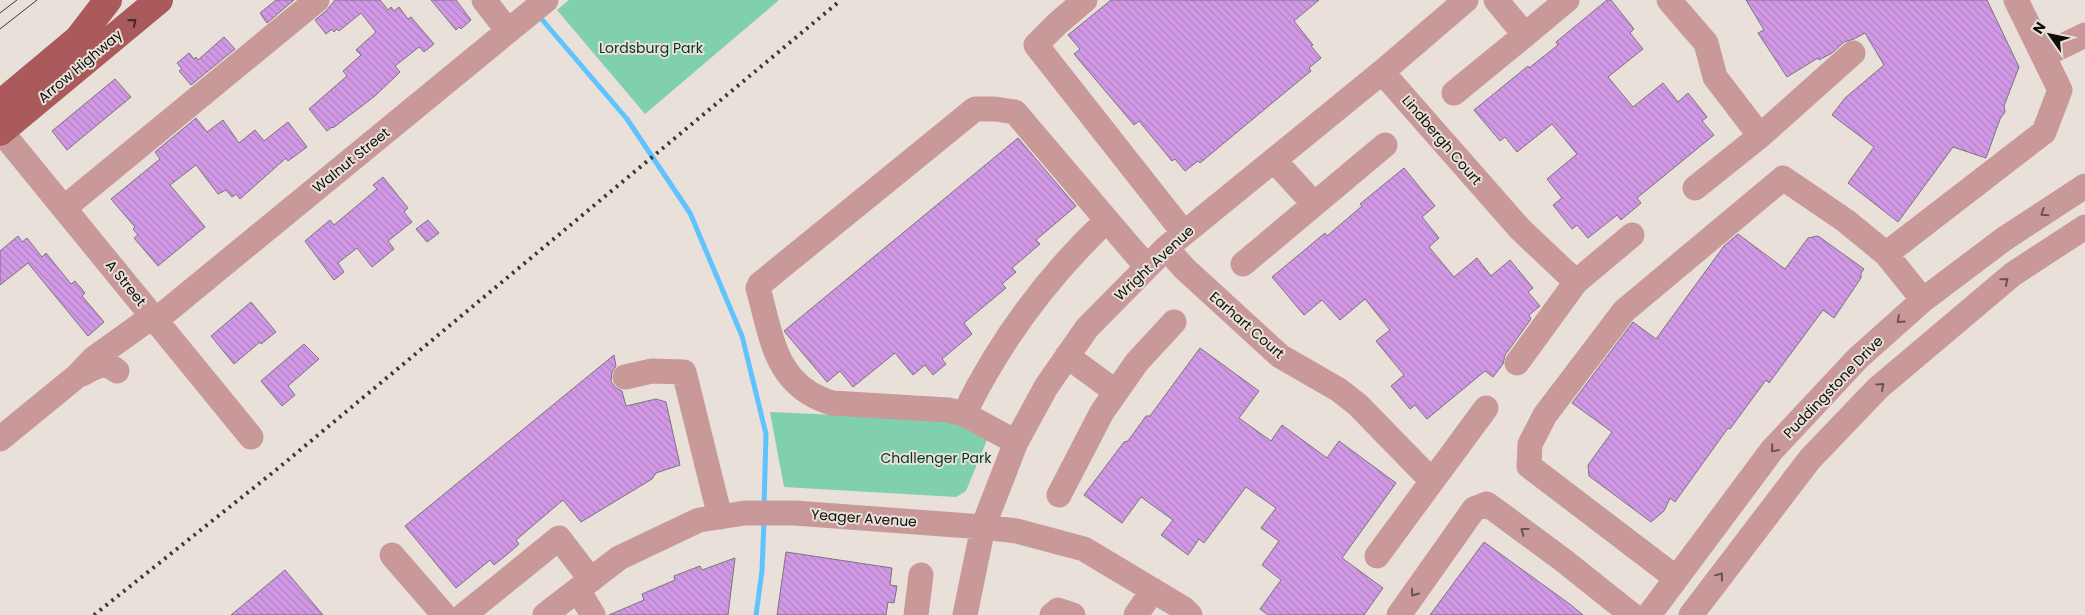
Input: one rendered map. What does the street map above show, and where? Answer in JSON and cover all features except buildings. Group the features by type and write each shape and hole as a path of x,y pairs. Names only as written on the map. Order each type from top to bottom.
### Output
{"main road":[{"path":"0,87 100,0"},
{"path":"0,131 5,100 78,39 108,0"},
{"name":"Arrow Highway","path":"0,131 159,0"}],"street":[{"path":"64,208 317,0"},
{"path":"484,0 529,14"},
{"name":"Earhart Court","path":"1085,0 1036,45 1175,240 1185,269 1280,356 1339,390 1358,405 1432,481"},
{"name":"Wright Avenue","path":"965,615 983,527 1016,442 1046,387 1087,328 1146,266 1175,240 1382,72 1466,0"},
{"path":"1496,0 1525,35"},
{"path":"1454,93 1568,0"},
{"path":"1669,0 1706,43 1715,77 1760,136"},
{"path":"1886,254 2044,132 2060,90 2016,0"},
{"name":"Walnut Street","path":"77,376 94,359 154,318 529,14"},
{"path":"2044,55 2085,36"},
{"path":"1695,188 1760,136 1853,53"},
{"name":"Lindbergh Court","path":"1382,72 1520,229 1576,282"},
{"path":"1016,442 964,414 948,410 832,403 803,390 789,376 779,361 758,288 760,284 976,109 1014,112 1146,266"},
{"name":"A Street","path":"0,131 250,438"},
{"path":"1243,264 1384,145"},
{"path":"1274,160 1314,204"},
{"path":"1676,578 1530,466 1530,444 1545,415 1624,311 1783,178 1846,221 1886,254 1923,300"},
{"name":"Puddingstone Drive","path":"1649,615 1772,450 1858,358 1923,300 2004,239 2085,186"},
{"path":"964,414 997,352 1022,314 1064,263 1106,221"},
{"path":"1691,615 1810,459 1878,388 2012,274 2085,227"},
{"path":"1517,363 1576,282 1632,235"},
{"path":"1060,495 1102,412 1136,362 1174,322"},
{"path":"1067,356 1116,392"},
{"path":"0,439 77,376 102,365 110,366 117,371"},
{"path":"625,377 652,372 684,372 720,517"},
{"path":"1377,556 1486,408"},
{"path":"1399,615 1474,509 1487,504 1563,560 1632,615"},
{"name":"Yeager Avenue","path":"545,615 619,558 699,520 745,513 784,513 1017,531 1084,549 1154,590 1184,609 1190,615"},
{"path":"464,615 559,538 584,585 593,615"},
{"path":"392,555 444,615"},
{"path":"916,615 921,576"},
{"path":"1136,615 1154,590"},
{"path":"1052,615 1058,610 1073,615"}],"green space":[{"name":"Lordsburg Park","path":"569,0 779,0 645,114 557,10"},
{"name":"Challenger Park","path":"770,412 949,420 987,440 966,491 956,497 784,487"}],"waterway":[{"path":"539,16 627,119 690,213 742,336 766,434 764,507"},
{"path":"756,615 762,571 764,521"}],"tram line":[{"path":"0,13 17,0"},
{"path":"0,29 37,0"}],"railway":[{"path":"94,615 276,470 841,0"}]}
